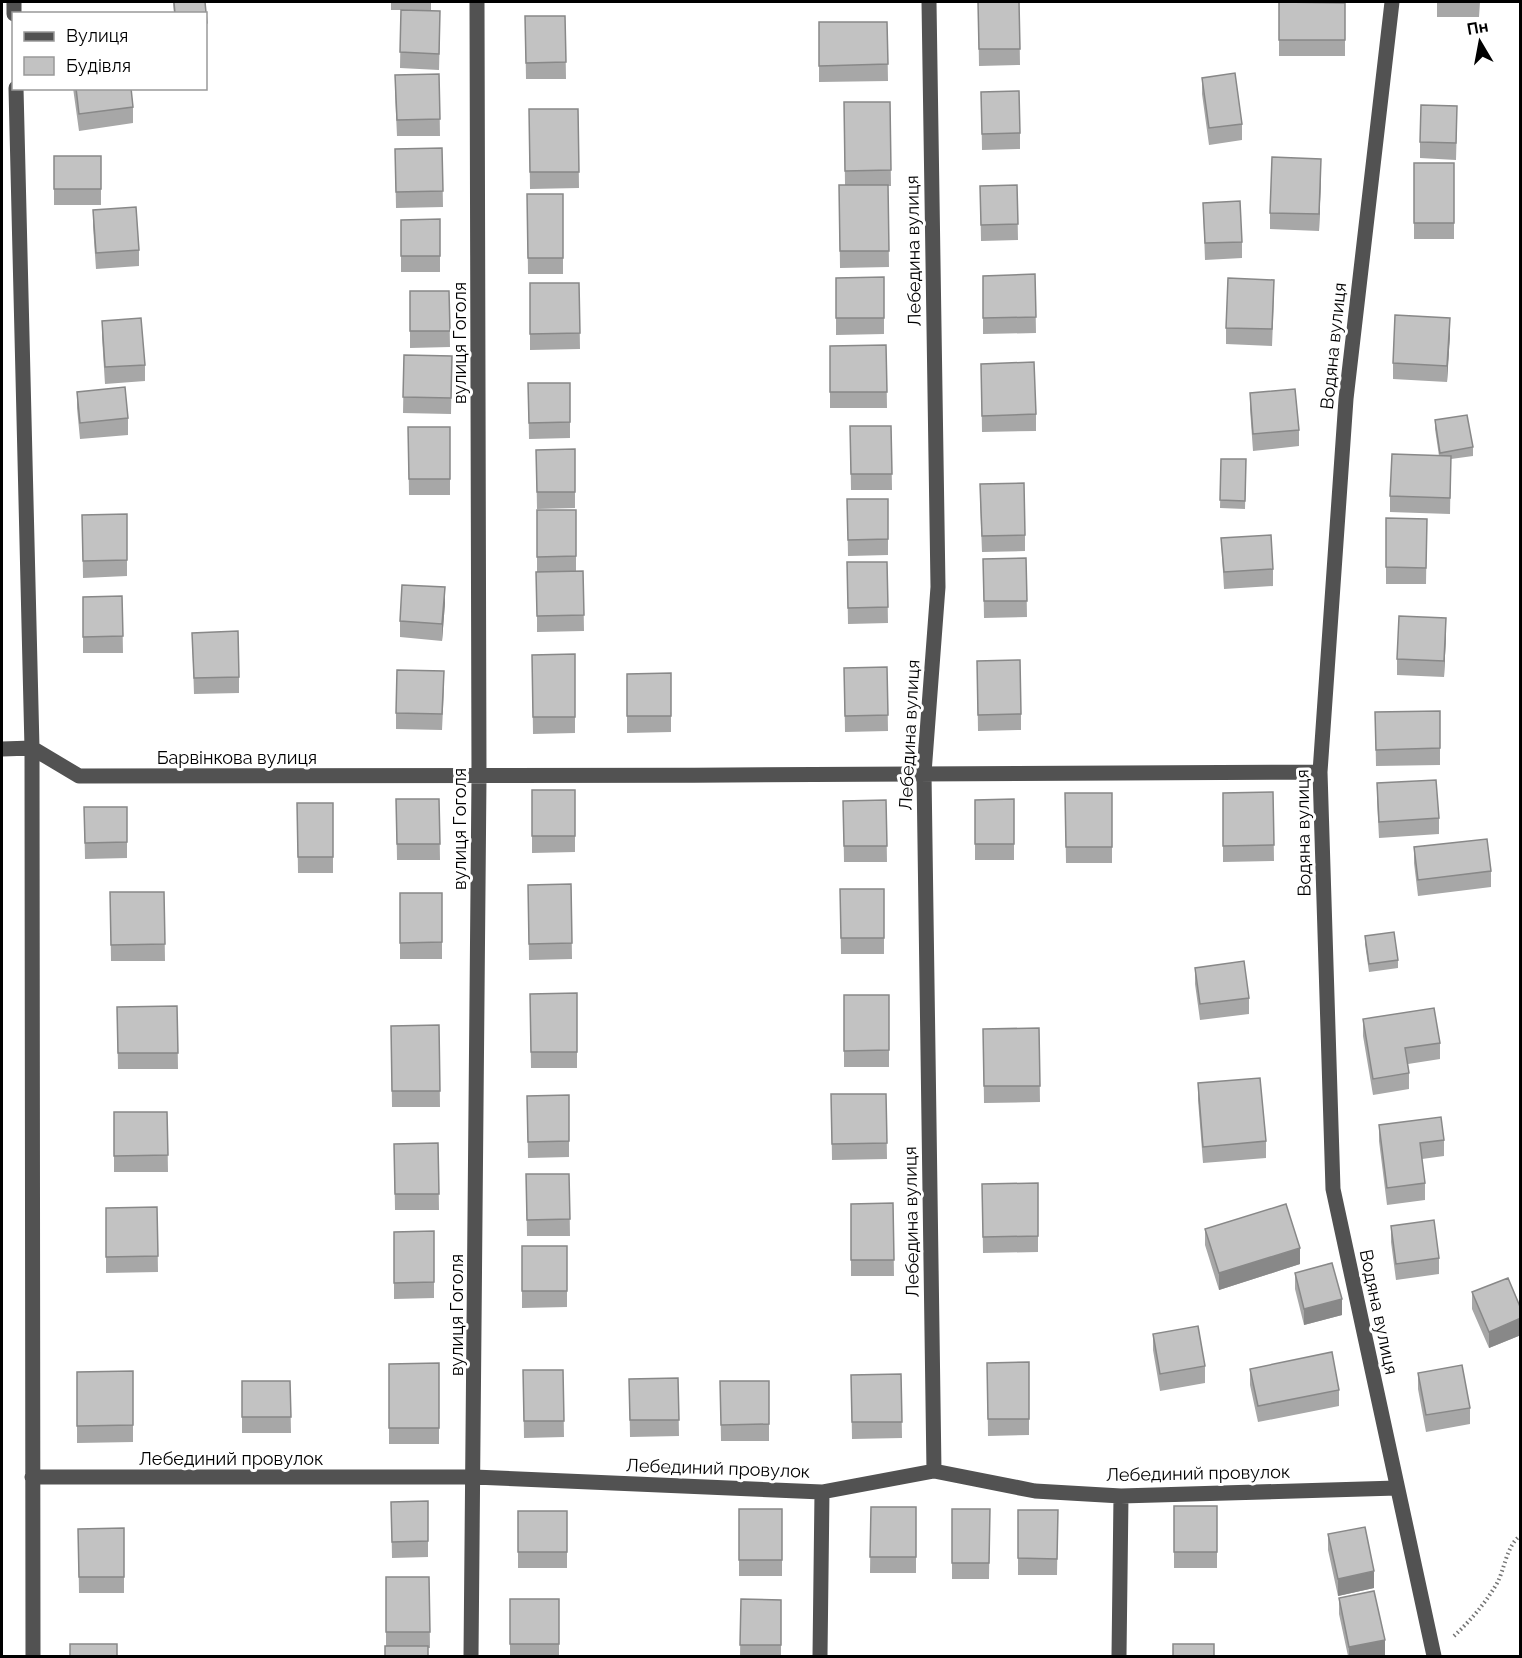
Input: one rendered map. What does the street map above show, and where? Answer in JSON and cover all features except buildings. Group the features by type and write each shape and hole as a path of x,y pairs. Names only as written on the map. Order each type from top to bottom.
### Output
{"street":[{"name":"вулиця Гоголя","path":"471,1656 479,778 477,2"},
{"name":"Лебедина вулиця","path":"929,2 938,587 924,772 934,1471"},
{"name":"Водяна вулиця","path":"1392,2 1346,399 1320,772 1333,1189 1434,1656"},
{"path":"16,90 32,748 33,1656"},
{"name":"Барвінкова вулиця","path":"32,748 79,776 479,778 924,772 1320,772"},
{"path":"2,749 32,748"},
{"name":"Лебединий провулок","path":"32,1477 474,1477 822,1492 934,1471 1035,1491 1121,1496 1397,1488"},
{"path":"820,1656 822,1492"},
{"path":"1119,1656 1121,1496"}],"path":[{"path":"1447,1642 1472,1619 1497,1583 1514,1540 1521,1536"}]}
